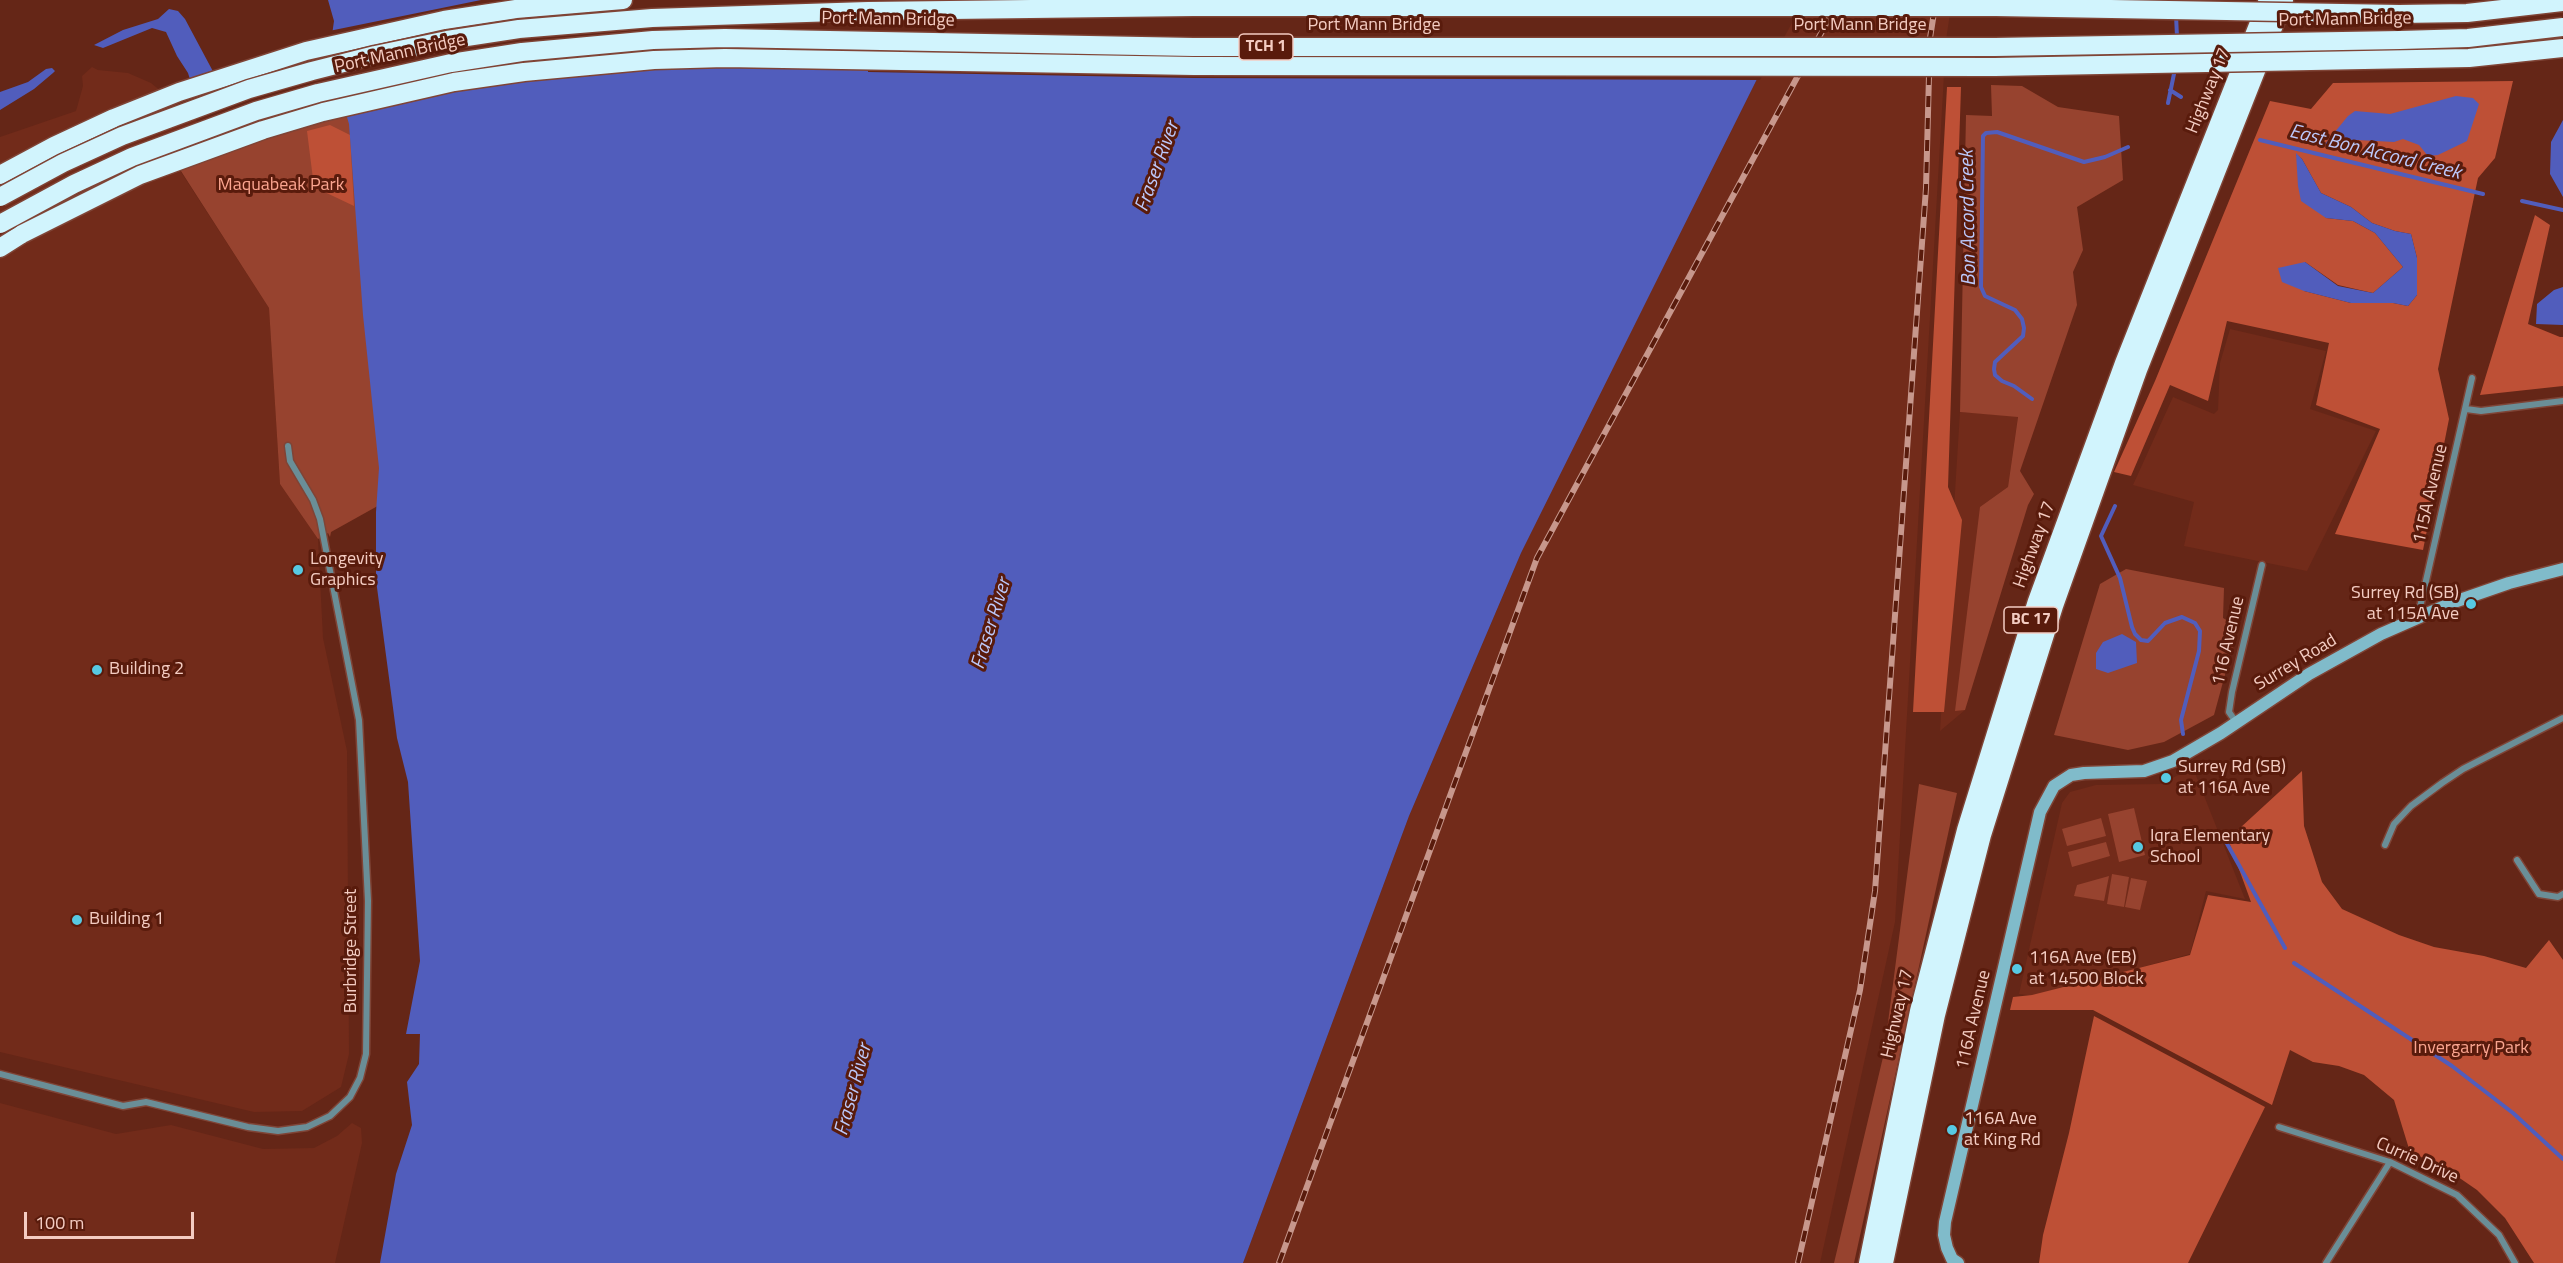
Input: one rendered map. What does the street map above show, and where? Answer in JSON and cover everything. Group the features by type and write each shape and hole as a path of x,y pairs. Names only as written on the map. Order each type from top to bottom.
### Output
{"highway":[{"path":"0,175 54,146 136,109 243,70 306,51 444,20 516,9 622,0"},
{"name":"Highway 17","path":"1868,1263 1919,1011 1966,830 2037,601 2124,363 2268,0"},
{"name":"Highway 17","path":"1884,1263 1936,1015 1982,835 2054,606 2138,370 2284,0"},
{"name":"Port Mann Bridge","path":"0,197 63,163 122,136 228,96 312,71 457,38 519,29 652,18 868,11 1335,7 1995,7 2399,14 2467,13 2563,2"},
{"name":"Port Mann Bridge","path":"0,224 74,184 132,157 236,118 318,93 380,77 451,63 522,52 653,40 725,38 1194,47 1995,47 2434,39 2563,27"},
{"path":"0,248 83,202 140,175 253,133 323,112 454,82 524,72 654,60 725,58 1194,66 1995,67 2469,58 2563,48"}],"street":[{"name":"115A Avenue","path":"2418,617 2472,378"},
{"path":"2466,409 2481,411 2563,401"},
{"name":"Burbridge Street","path":"0,1074 123,1106 146,1102 248,1127 278,1131 307,1127 330,1116 350,1097 360,1078 366,1054 368,901 359,720 320,519 313,500 290,461 288,446"},
{"name":"116 Avenue","path":"2236,722 2229,712 2232,692 2262,565"},
{"name":"Surrey Road","path":"2054,786 2071,776 2084,773 2153,770 2188,753 2344,654 2418,617 2509,583 2563,569"},
{"path":"2385,845 2394,824 2411,806 2442,783 2463,769 2563,718"},
{"name":"116A Avenue","path":"1953,1262 1944,1235 1945,1222 2040,812 2054,786"},
{"path":"2517,860 2539,894 2558,897 2563,894"},
{"name":"Currie Drive","path":"2279,1127 2390,1162 2457,1195 2499,1235 2515,1263"},
{"path":"2326,1263 2390,1162"}],"shaded area":[{"path":"1802,0 1952,0 1946,40 1895,922 1820,1263 1243,1263 1409,816 1521,553 1763,67"},
{"path":"92,67 98,70 128,73 151,83 213,134 170,155 269,308 280,484 318,539 323,638 347,751 349,1054 341,1087 302,1111 254,1112 0,1052 0,137 76,111 83,86 82,76"},
{"path":"2230,329 2326,351 2310,409 2376,431 2307,571 2184,546 2194,502 2133,485 2173,397 2214,414 2218,410 2220,363"},
{"path":"1960,412 2018,416 2008,487 1965,710 1940,731"},
{"name":"Iqra Elementary School","path":"2193,768 2245,899 2206,891 2190,954 2035,996 2019,994 2062,803 2070,792 2096,785 2160,784"},
{"path":"0,1103 116,1134 171,1125 263,1149 314,1148 337,1136 352,1123 361,1128 362,1143 335,1263 0,1263"}],"green space":[{"path":"2513,81 2495,158 2478,178 2438,369 2449,419 2423,550 2335,534 2380,429 2316,405 2329,343 2227,321 2208,401 2170,385 2131,476 2114,472 2155,381 2270,101 2311,109 2333,83","holes":["2296,154 2302,159 2321,193 2351,207 2372,223 2411,234 2417,258 2417,295 2408,306 2393,303 2351,303 2304,291 2305,262 2338,285 2373,293 2403,267 2375,233 2353,221 2326,218"]},
{"path":"1991,85 2022,86 2058,107 2119,116 2123,180 2077,207 2083,250 2073,272 2077,305 2020,471 2034,494 2028,505 1965,710 1955,711 1980,507 2008,487 2018,417 1960,412 1966,115 1992,116"},
{"path":"1947,87 1961,87 1948,487 1962,520 1944,712 1913,712"},
{"name":"Maquabeak Park","path":"336,89 359,109 383,503 331,532 330,537 328,533 318,539 280,484 269,308 170,154 283,102"},
{"path":"330,125 350,135 354,206 314,187 307,131"},
{"path":"2535,215 2550,225 2528,324 2563,337 2563,386 2480,395"},
{"path":"2126,569 2224,588 2223,618 2238,627 2214,715 2164,742 2128,750 2054,735 2100,584"},
{"name":"Invergarry Park","path":"2302,771 2304,826 2322,882 2342,909 2399,935 2434,947 2484,956 2526,968 2549,940 2563,960 2563,1263 2534,1263 2505,1218 2477,1190 2445,1168 2410,1152 2394,1100 2364,1075 2339,1066 2313,1062 2290,1050 2272,1105 2093,1010 2010,1010 2013,997 2032,995 2190,955 2208,895 2251,902 2228,839"},
{"path":"1919,784 1957,793 1854,1263 1834,1263 1884,1053"},
{"path":"2134,808 2145,855 2119,862 2108,814"},
{"path":"2101,818 2106,836 2067,846 2062,829"},
{"path":"2106,842 2110,856 2072,867 2068,852"},
{"path":"2112,874 2129,877 2124,907 2107,904"},
{"path":"2109,876 2104,901 2074,896 2077,885"},
{"path":"2131,878 2147,881 2140,910 2125,907"},
{"path":"2094,1016 2265,1107 2188,1263 2039,1263 2043,1235 2069,1133"}],"water":[{"name":"Fraser River","path":"328,0 1802,0 1763,67 1521,553 1409,816 1243,1263 380,1263 396,1174 412,1125 407,1082 419,1064 420,1034 406,1034 420,961 408,782 397,738 376,580 376,512 379,468 363,315 349,124 330,49 334,21"},
{"path":"169,9 178,11 185,19 216,77 193,89 188,73 166,32 152,28 103,48 94,45 123,30 158,19"},
{"path":"52,68 55,71 34,89 0,110 0,92 28,82 46,69"},
{"path":"2456,96 2473,98 2479,104 2467,141 2438,155 2428,156 2419,145 2403,139 2394,142 2358,140 2346,147 2325,144 2348,116 2355,111 2390,114"},
{"path":"2563,120 2563,197 2550,174 2551,142"},
{"path":"2296,153 2302,159 2321,193 2351,207 2372,223 2411,234 2417,258 2417,295 2408,306 2393,303 2351,303 2304,291 2282,282 2278,268 2305,262 2338,286 2373,293 2403,267 2375,233 2353,221 2326,218 2301,201"},
{"path":"2563,287 2563,325 2536,324 2537,304 2554,290"},
{"path":"2122,634 2136,642 2137,663 2108,673 2096,669 2096,653 2103,642"}],"pier":[{"path":"481,0 1805,0 1760,80 1194,78 868,72 868,68 725,67 655,69 525,80 455,91 343,116 327,50 329,31"}],"waterway":[{"name":"Bon Accord Creek","path":"2176,15 2177,37"},
{"name":"Bon Accord Creek","path":"2168,103 2175,69"},
{"name":"East Bon Accord Creek","path":"2170,90 2181,97"},
{"name":"Bon Accord Creek","path":"2032,399 1995,375 1995,362 2023,336 2024,328 2022,319 2015,310 1985,296 1981,287 1983,136 1986,133 1997,132 2084,162 2105,157 2128,147"},
{"name":"East Bon Accord Creek","path":"2260,140 2483,194"},
{"name":"East Bon Accord Creek","path":"2522,201 2563,210"},
{"name":"Bon Accord Creek","path":"2115,506 2101,536 2120,578 2135,634 2141,640 2148,641 2165,623 2182,617 2195,623 2200,631 2199,651 2181,720 2183,734"},
{"name":"Bon Accord Creek","path":"2225,840 2285,948"},
{"name":"Bon Accord Creek","path":"2294,963 2452,1066 2513,1113 2563,1159"}],"railway":[{"path":"1279,1263 1537,558 1839,0"},
{"path":"1798,1263 1860,990 1875,891 1926,188 1930,38 1936,0"}],"place":[{"name":"Longevity Graphics","path":"298,570"},
{"name":"Surrey Rd (SB) at 115A Ave","path":"2471,604"},
{"name":"Building 2","path":"97,670"},
{"name":"Surrey Rd (SB) at 116A Ave","path":"2166,778"},
{"name":"Iqra Elementary School","path":"2138,847"},
{"name":"Building 1","path":"77,920"},
{"name":"116A Ave (EB) at 14500 Block","path":"2017,969"},
{"name":"116A Ave at King Rd","path":"1952,1130"}]}
